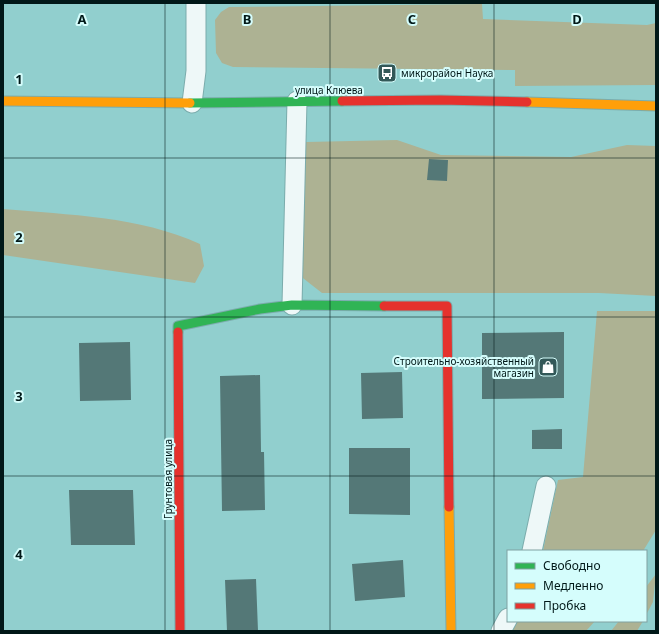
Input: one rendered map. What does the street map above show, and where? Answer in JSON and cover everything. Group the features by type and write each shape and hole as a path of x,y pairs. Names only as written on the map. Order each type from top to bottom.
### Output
{"street":[{"path":"192,103 196,71 196,3"},
{"path":"297,100 292,306 447,306 451,631"},
{"name":"улица Клюева","path":"3,101 192,103 297,100 440,100 656,106"},
{"name":"Грунтовая улица","path":"180,631 178,326 260,309 292,306"},
{"path":"532,550 546,486"},
{"path":"501,631 507,620"}],"green space":[{"path":"482,4 483,19 647,25 656,23 656,85 515,86 515,70 233,67 222,63 216,53 215,20 221,12 229,7"},
{"path":"397,140 441,155 571,157 627,145 656,146 656,296 599,293 322,293 299,275 300,153 306,142"},
{"path":"3,209 103,218 153,228 200,244 204,266 195,283 3,255"},
{"path":"597,311 656,311 656,530 644,550 543,550 558,480 583,477"},
{"path":"656,574 653,602 647,613 647,586"},
{"path":"514,622 594,622 586,631 510,631"},
{"path":"618,622 642,622 637,631 611,631"}],"building":[{"path":"429,159 448,160 447,181 427,180"},
{"path":"564,332 564,398 482,399 482,333"},
{"path":"130,342 131,400 80,401 79,343"},
{"path":"402,372 403,418 362,419 361,373"},
{"path":"260,375 261,452 264,452 265,510 222,511 220,376"},
{"path":"562,429 562,449 532,449 532,430"},
{"path":"349,448 410,448 410,515 349,514"},
{"path":"69,490 133,490 135,545 71,545"},
{"path":"403,560 405,597 355,601 352,564"},
{"path":"256,579 258,631 227,631 225,580"}],"traffic: fast":[{"path":"190,103 342,101"},
{"path":"178,332 178,326 260,309 292,305 384,306"}],"traffic: slow":[{"path":"3,101 190,103"},
{"path":"527,102 656,106"},
{"path":"449,507 451,631"}],"traffic: jam":[{"path":"342,101 440,100 527,102"},
{"path":"384,306 447,306 449,507"},
{"path":"178,332 180,631"}],"place":[{"name":"микрорайон Наука","path":"387,73"},
{"name":"Строительно-хозяйственный магазин","path":"548,367"}]}
